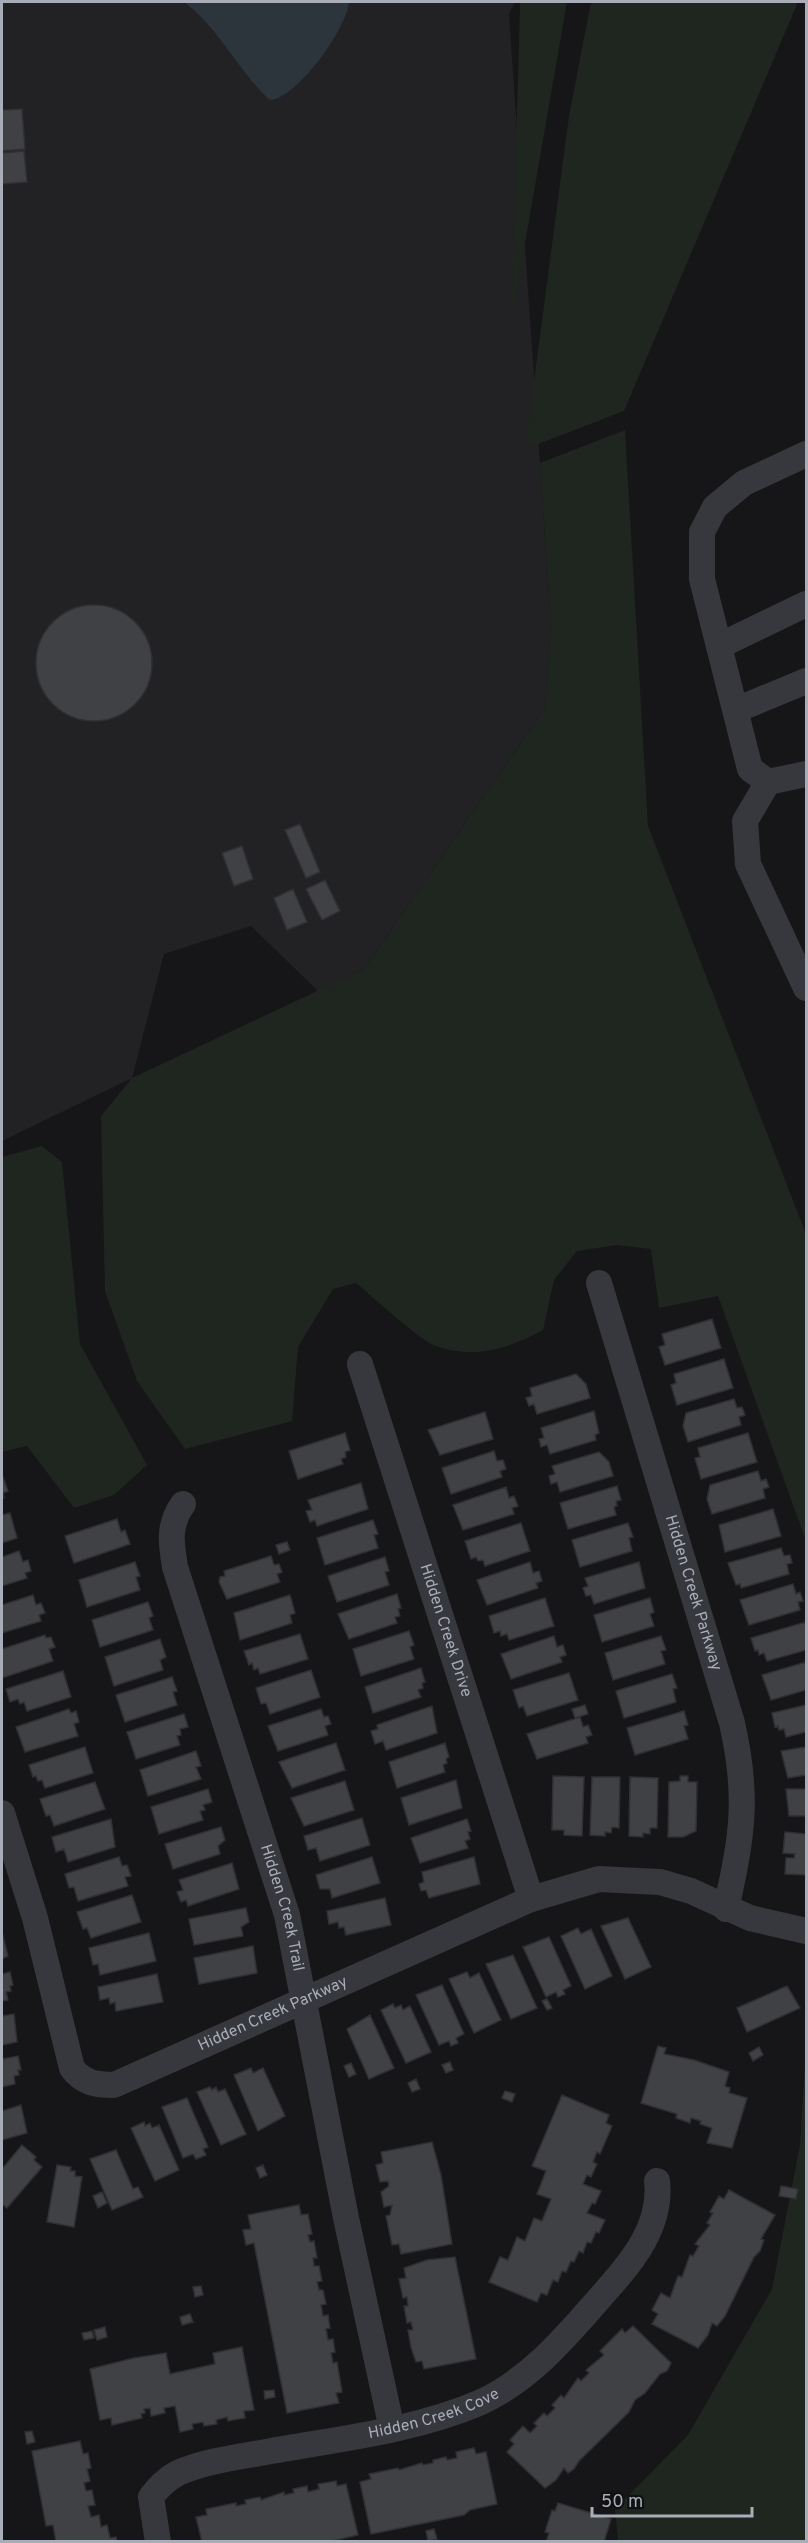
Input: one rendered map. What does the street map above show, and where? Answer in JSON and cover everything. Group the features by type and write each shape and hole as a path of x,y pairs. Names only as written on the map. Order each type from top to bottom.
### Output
{"street":[{"path":"807,454 744,483 715,507 702,532 702,579 750,769 768,782 807,774"},
{"path":"719,646 807,604"},
{"path":"736,710 807,681"},
{"path":"768,782 745,821 748,864 807,988"},
{"name":"Hidden Creek Parkway","path":"599,1282 732,1723 740,1761 743,1824 726,1909"},
{"name":"Hidden Creek Drive","path":"360,1364 531,1899"},
{"name":"Hidden Creek Trail","path":"183,1504 171,1528 175,1567 279,1887 305,2002 345,2218 392,2429"},
{"name":"Hidden Creek Parkway","path":"2,1813 35,1918 72,2068 84,2080 96,2085 114,2085 305,2002 531,1899 599,1880 660,1882 770,1924 807,1931"},
{"name":"Hidden Creek Cove","path":"158,2541 151,2497 161,2484 178,2473 228,2459 392,2429 480,2402 532,2369 617,2279 645,2240 656,2215 659,2196 657,2181"}],"shaded area":[{"path":"2,2 515,2 509,14 551,623 545,708 364,969 318,991 251,926 164,954 132,1078 2,1141"},
{"path":"184,2 349,2 340,28 319,60 293,88 281,97 270,100 248,76 208,24"},
{"path":"520,2 567,2 511,324 520,9"},
{"path":"591,2 798,2 624,411 525,449 569,116"},
{"path":"625,430 648,826 806,1234 806,1541 718,1296 659,1308 651,1249 617,1245 577,1251 554,1280 543,1330 505,1347 478,1352 450,1350 436,1346 408,1327 356,1283 333,1289 298,1347 292,1421 185,1449 137,1381 105,1291 101,1116 132,1078 364,969 545,708 551,623 540,463"},
{"path":"42,1146 62,1162 80,1344 147,1465 114,1495 74,1508 27,1446 2,1452 2,1157"},
{"path":"806,2045 806,2541 618,2541 615,2509 688,2435 772,2289 800,2145"}],"building":[{"path":"22,109 25,149 2,151 2,110"},
{"path":"24,151 27,182 2,184 2,153"},
{"path":"94,605 116,610 135,622 147,641 152,663 147,685 135,704 116,716 94,721 72,716 53,704 41,685 36,663 41,641 53,622 72,610"},
{"path":"300,824 320,872 306,878 285,830"},
{"path":"242,846 253,879 234,886 222,853"},
{"path":"325,880 340,911 322,920 306,889"},
{"path":"293,889 307,922 287,930 274,898"},
{"path":"712,1319 721,1348 665,1365 659,1347 665,1345 662,1334"},
{"path":"724,1359 733,1388 677,1405 671,1385 676,1383 674,1374"},
{"path":"576,1374 586,1384 590,1398 537,1414 534,1404 529,1406 526,1398 532,1396 530,1388"},
{"path":"734,1399 737,1408 742,1407 745,1415 739,1417 741,1425 688,1442 683,1426 686,1413"},
{"path":"594,1411 599,1433 595,1435 596,1440 550,1454 547,1445 541,1447 539,1439 544,1438 541,1428"},
{"path":"485,1412 493,1439 440,1455 428,1430"},
{"path":"345,1433 350,1450 345,1452 346,1457 341,1459 343,1464 298,1479 289,1451"},
{"path":"748,1433 757,1462 701,1479 695,1458 700,1457 698,1448"},
{"path":"494,1451 497,1461 503,1460 506,1469 500,1471 502,1477 451,1494 442,1468"},
{"path":"599,1452 609,1462 613,1476 560,1492 557,1482 551,1484 549,1476 555,1474 552,1466"},
{"path":"758,1471 761,1481 766,1479 769,1487 763,1489 765,1498 712,1514 707,1499 710,1485"},
{"path":"2,1474 8,1491 3,1493 4,1498 2,1498"},
{"path":"361,1483 368,1509 317,1526 315,1520 310,1522 306,1511 312,1510 308,1500"},
{"path":"617,1486 621,1500 616,1501 617,1506 614,1507 616,1515 568,1529 560,1503"},
{"path":"506,1487 509,1498 514,1496 518,1506 512,1508 514,1514 463,1530 453,1505"},
{"path":"773,1509 781,1536 725,1552 719,1525"},
{"path":"10,1513 17,1538 2,1543 2,1515"},
{"path":"117,1519 121,1532 125,1530 130,1544 74,1563 65,1536"},
{"path":"373,1520 378,1534 374,1535 378,1548 325,1565 317,1538"},
{"path":"521,1523 530,1551 485,1566 483,1560 478,1561 476,1557 471,1559 465,1541"},
{"path":"628,1523 633,1537 629,1538 632,1551 580,1567 572,1540"},
{"path":"287,1542 290,1550 279,1554 276,1545"},
{"path":"781,1548 784,1556 790,1555 792,1563 787,1564 789,1574 741,1588 740,1584 736,1585 728,1563"},
{"path":"19,1551 23,1562 28,1560 31,1571 25,1573 27,1578 2,1586 2,1557"},
{"path":"271,1556 274,1565 279,1564 282,1572 277,1574 280,1582 227,1599 219,1582 220,1577 225,1576 224,1571"},
{"path":"385,1557 389,1571 385,1572 389,1585 337,1602 328,1576"},
{"path":"135,1562 140,1576 136,1577 140,1590 87,1607 79,1580"},
{"path":"530,1562 533,1573 539,1571 542,1581 536,1583 538,1588 487,1605 477,1580"},
{"path":"639,1562 645,1588 594,1604 591,1595 586,1596 583,1588 588,1586 585,1578"},
{"path":"793,1584 796,1594 800,1592 803,1601 798,1602 800,1610 749,1625 740,1600"},
{"path":"397,1594 401,1608 398,1609 400,1616 395,1617 397,1623 349,1639 338,1614"},
{"path":"33,1595 36,1605 41,1603 45,1613 39,1615 41,1621 2,1633 2,1605"},
{"path":"290,1595 295,1613 290,1615 292,1623 240,1640 234,1613"},
{"path":"545,1598 554,1626 509,1640 507,1634 501,1636 500,1631 494,1633 489,1616"},
{"path":"650,1598 654,1612 650,1614 654,1626 602,1642 594,1615"},
{"path":"148,1602 153,1616 149,1618 153,1630 100,1647 92,1620"},
{"path":"806,1622 806,1650 767,1661 764,1653 759,1655 758,1650 755,1651 751,1638"},
{"path":"409,1631 414,1645 410,1647 414,1659 361,1676 353,1649"},
{"path":"300,1634 308,1659 260,1674 258,1668 254,1670 252,1663 249,1665 244,1651"},
{"path":"45,1635 46,1638 51,1637 55,1647 49,1649 53,1661 2,1678 2,1649"},
{"path":"554,1636 557,1647 563,1645 566,1655 560,1657 562,1662 511,1679 501,1654"},
{"path":"661,1636 666,1650 661,1651 665,1664 613,1680 605,1653"},
{"path":"160,1639 166,1657 160,1660 163,1670 114,1686 105,1657"},
{"path":"806,1662 806,1690 771,1700 762,1675"},
{"path":"421,1668 425,1682 422,1683 423,1688 418,1690 421,1697 373,1713 365,1687"},
{"path":"311,1670 320,1697 270,1714 266,1703 261,1704 256,1688"},
{"path":"63,1671 71,1697 27,1711 24,1702 20,1704 18,1699 10,1702 6,1689"},
{"path":"569,1673 578,1700 527,1716 523,1706 519,1708 513,1690"},
{"path":"672,1674 677,1688 673,1689 676,1702 624,1718 616,1691"},
{"path":"172,1677 177,1691 173,1692 177,1705 125,1722 116,1695"},
{"path":"585,1705 588,1714 575,1718 572,1709"},
{"path":"806,1705 806,1732 786,1737 784,1729 779,1730 778,1726 775,1727 772,1713"},
{"path":"432,1706 437,1733 386,1750 383,1741 375,1744 371,1731 378,1729 377,1725"},
{"path":"69,1709 71,1713 76,1711 79,1722 74,1724 78,1736 25,1752 16,1727"},
{"path":"321,1709 324,1717 328,1716 331,1724 325,1726 328,1735 278,1751 268,1726"},
{"path":"684,1711 688,1725 684,1726 688,1739 635,1755 627,1728"},
{"path":"184,1714 188,1727 180,1729 181,1735 177,1736 180,1745 136,1759 127,1732"},
{"path":"580,1717 583,1727 588,1725 592,1735 586,1737 588,1743 537,1759 527,1734"},
{"path":"336,1743 345,1770 292,1788 279,1762"},
{"path":"445,1743 449,1757 446,1759 447,1763 443,1765 445,1772 397,1788 389,1762"},
{"path":"85,1747 93,1773 45,1788 42,1780 38,1781 36,1776 33,1777 29,1765"},
{"path":"806,1747 806,1775 788,1778 781,1751"},
{"path":"196,1751 201,1766 196,1767 201,1779 148,1796 140,1770"},
{"path":"553,1776 584,1777 582,1836 564,1835 564,1830 552,1830"},
{"path":"680,1776 688,1776 688,1782 697,1782 696,1831 683,1837 668,1837 669,1782 680,1781"},
{"path":"592,1777 620,1777 619,1828 612,1827 611,1833 605,1832 605,1836 590,1835"},
{"path":"630,1777 658,1778 657,1828 650,1828 650,1834 643,1833 643,1837 629,1836"},
{"path":"456,1780 462,1808 409,1825 401,1798"},
{"path":"345,1781 354,1810 304,1826 291,1798"},
{"path":"95,1782 105,1809 54,1826 50,1815 46,1816 40,1799"},
{"path":"208,1789 212,1802 203,1805 205,1810 200,1811 203,1820 159,1834 151,1807"},
{"path":"786,1789 806,1789 806,1816 789,1816"},
{"path":"362,1818 370,1845 320,1861 316,1848 308,1850 304,1836"},
{"path":"111,1819 115,1847 68,1862 64,1849 56,1852 52,1837"},
{"path":"467,1819 471,1831 468,1832 470,1839 465,1841 468,1848 420,1863 411,1838"},
{"path":"221,1827 225,1840 218,1846 220,1854 173,1869 165,1844"},
{"path":"785,1832 806,1834 806,1875 785,1874 786,1858 794,1858 795,1854 783,1853"},
{"path":"119,1857 122,1866 127,1865 131,1876 125,1877 128,1886 78,1901 74,1887 69,1888 65,1874"},
{"path":"372,1857 380,1883 332,1898 330,1889 320,1889 316,1875"},
{"path":"474,1857 480,1884 429,1898 426,1890 421,1891 419,1884 424,1882 422,1872"},
{"path":"232,1863 239,1889 188,1906 186,1900 181,1902 177,1892 183,1890 179,1880"},
{"path":"132,1895 141,1922 91,1938 87,1928 83,1929 77,1912"},
{"path":"385,1898 391,1925 346,1935 344,1927 339,1928 338,1922 329,1924 327,1911"},
{"path":"246,1908 249,1922 241,1927 243,1936 194,1945 189,1919"},
{"path":"628,1918 651,1967 625,1979 601,1926"},
{"path":"578,1928 581,1934 591,1929 612,1976 585,1989 561,1936"},
{"path":"2,1932 8,1956 2,1959"},
{"path":"149,1933 156,1961 100,1975 98,1964 93,1965 89,1948"},
{"path":"549,1937 571,1986 563,1990 565,1994 558,1997 556,1992 546,1997 523,1947"},
{"path":"253,1946 257,1973 199,1984 194,1958"},
{"path":"513,1955 537,2008 511,2019 486,1964"},
{"path":"10,1972 13,1985 10,1986 11,1991 6,1992 8,2000 2,2001 2,1974"},
{"path":"467,1972 470,1978 479,1973 501,2020 474,2033 449,1979"},
{"path":"157,1974 163,2002 116,2011 115,2002 110,2004 109,1998 100,2000 98,1987"},
{"path":"442,1985 464,2034 456,2038 458,2043 451,2046 449,2041 439,2045 416,1995"},
{"path":"787,1986 800,2008 747,2032 737,2008"},
{"path":"547,1999 552,2008 547,2010 542,2001"},
{"path":"393,2004 395,2008 401,2005 403,2010 410,2006 431,2052 406,2063 381,2010"},
{"path":"14,2014 17,2042 2,2045 2,2016"},
{"path":"370,2015 394,2068 369,2079 347,2029"},
{"path":"658,2046 666,2048 664,2054 694,2060 729,2072 725,2086 730,2088 729,2093 747,2098 732,2148 707,2143 712,2128 700,2124 701,2121 691,2118 690,2123 676,2118 677,2114 641,2103"},
{"path":"759,2047 763,2055 753,2061 749,2053"},
{"path":"18,2056 21,2070 18,2070 19,2075 14,2076 15,2084 2,2087 2,2059"},
{"path":"450,2062 453,2070 446,2073 442,2065"},
{"path":"351,2063 356,2074 349,2077 344,2066"},
{"path":"251,2068 253,2073 263,2068 285,2116 258,2131 234,2075"},
{"path":"416,2079 420,2089 412,2092 408,2083"},
{"path":"210,2087 212,2090 216,2087 218,2092 225,2089 246,2134 221,2145 197,2092"},
{"path":"505,2091 515,2094 512,2102 502,2098"},
{"path":"562,2095 609,2115 606,2123 612,2126 600,2154 597,2152 593,2162 597,2164 591,2177 587,2175 583,2184 601,2191 595,2204 592,2203 587,2213 605,2220 591,2243 587,2242 583,2253 579,2251 566,2272 562,2271 558,2282 553,2280 547,2295 541,2293 537,2302 489,2282 500,2257 508,2260 517,2237 525,2241 534,2218 542,2221 551,2199 537,2194 546,2171 532,2166"},
{"path":"187,2098 208,2147 203,2149 206,2155 196,2159 193,2154 183,2158 162,2107"},
{"path":"21,2105 27,2133 2,2140 2,2111"},
{"path":"144,2122 145,2126 150,2123 152,2128 159,2125 179,2170 155,2181 131,2128"},
{"path":"432,2142 441,2175 452,2244 401,2254 399,2244 392,2245 386,2216 390,2215 392,2205 384,2207 381,2192 389,2186 388,2181 380,2182 376,2165 383,2163 381,2152"},
{"path":"22,2145 36,2157 34,2160 42,2167 7,2208 2,2204 2,2169"},
{"path":"116,2150 133,2189 138,2187 143,2197 112,2210 90,2159"},
{"path":"57,2165 71,2167 70,2171 75,2171 75,2176 82,2177 74,2227 47,2222"},
{"path":"263,2165 267,2175 260,2178 256,2168"},
{"path":"781,2186 798,2189 796,2199 779,2196"},
{"path":"729,2190 775,2215 761,2239 764,2240 760,2251 754,2257 725,2316 717,2326 712,2323 708,2335 698,2348 652,2324 658,2314 652,2310 661,2293 670,2298 678,2276 682,2277 690,2255 693,2256 699,2246 695,2244 710,2225 707,2223 713,2213 710,2212 719,2196 724,2199"},
{"path":"102,2192 107,2203 98,2208 93,2196"},
{"path":"299,2205 301,2215 308,2214 312,2234 308,2235 310,2242 314,2241 317,2258 313,2258 314,2266 319,2266 322,2281 317,2282 319,2290 323,2290 326,2304 321,2305 323,2316 328,2315 330,2328 326,2329 328,2340 333,2339 335,2352 331,2353 333,2363 337,2362 342,2392 336,2393 339,2403 287,2413 254,2243 246,2245 243,2230 251,2229 248,2215"},
{"path":"455,2257 476,2359 424,2369 422,2361 416,2362 411,2347 408,2330 413,2330 411,2322 407,2323 404,2306 408,2306 407,2297 403,2298 399,2279 406,2278 404,2268 427,2260"},
{"path":"201,2286 203,2295 195,2297 193,2287"},
{"path":"190,2314 193,2322 182,2325 180,2317"},
{"path":"633,2326 671,2363 667,2371 660,2374 645,2393 635,2400 629,2412 579,2461 574,2469 568,2473 564,2468 556,2480 545,2488 507,2452 514,2444 510,2440 523,2426 530,2433 537,2426 534,2423 544,2413 547,2416 555,2408 552,2405 561,2395 564,2398 578,2378 581,2381 589,2373 586,2370 604,2355 600,2351 622,2329 625,2333"},
{"path":"105,2327 107,2337 97,2340 94,2330"},
{"path":"92,2331 94,2338 84,2340 82,2333"},
{"path":"242,2347 254,2410 244,2411 245,2418 228,2421 227,2417 216,2420 217,2424 204,2426 203,2422 192,2424 193,2429 180,2432 175,2406 164,2408 165,2413 151,2416 150,2408 144,2409 145,2413 141,2414 142,2418 112,2425 111,2418 100,2420 90,2369 166,2353 170,2374 215,2364 213,2353"},
{"path":"274,2390 275,2397 265,2399 264,2391"},
{"path":"32,2431 35,2442 27,2444 25,2432"},
{"path":"80,2441 83,2454 88,2453 91,2468 87,2469 90,2481 84,2483 86,2491 92,2490 95,2505 88,2506 91,2517 99,2515 101,2527 107,2525 110,2538 116,2537 117,2542 56,2542 53,2525 46,2526 32,2451"},
{"path":"474,2448 476,2454 486,2452 497,2504 470,2510 464,2515 371,2534 360,2482 371,2479 369,2474 398,2468 399,2470 422,2463 423,2465 433,2463 433,2460 446,2457 447,2460 457,2458 456,2452"},
{"path":"336,2481 337,2486 346,2484 358,2535 328,2542 202,2542 196,2517 207,2515 206,2509 236,2503 236,2506 246,2504 245,2500 260,2497 261,2500 284,2492 284,2495 294,2493 293,2489 307,2486 308,2492 319,2489 318,2484"},
{"path":"558,2503 611,2519 604,2542 546,2542 549,2533 545,2532 552,2510 555,2511"},
{"path":"434,2529 437,2539 428,2541 426,2531"}]}
